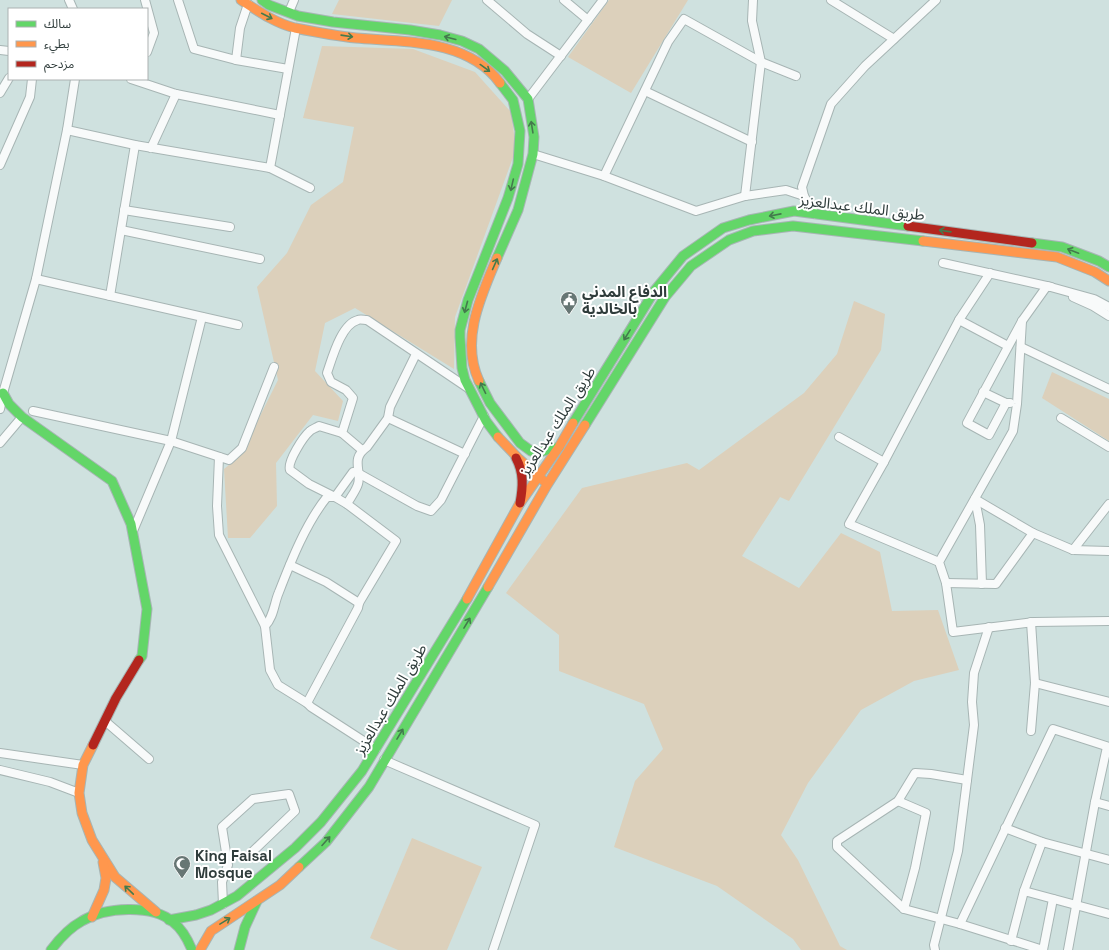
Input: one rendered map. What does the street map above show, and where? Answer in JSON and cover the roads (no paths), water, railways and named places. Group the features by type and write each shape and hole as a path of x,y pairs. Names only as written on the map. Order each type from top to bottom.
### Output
{"main road":[{"path":"262,0 268,5 298,16 333,22 440,35 462,41 479,49 505,71 528,100 534,137 533,154 518,210 480,298 475,315 471,354 477,376 490,403 514,436 554,475"},
{"path":"244,2 277,21 296,28 360,38 382,38 434,46 456,52 475,61 492,72 508,92 516,109 520,125 520,150 510,194 467,302 460,329 459,342 463,376 492,430 513,453 548,485"},
{"path":"381,27 382,38"},
{"name":"طريق الملك عبدالعزيز","path":"169,920 196,915 211,910 237,896 295,848 321,822 362,771 464,602 520,503 544,466 559,447 655,290 683,256 724,228 749,220 794,211 1062,247 1099,261 1109,267"},
{"name":"طريق الملك عبدالعزيز","path":"200,950 211,931 280,885 326,842 369,786 554,475 665,298 691,266 729,240 753,231 793,226 1057,257 1095,272 1109,281"},
{"path":"3,393 9,404 22,417 112,481 131,524 147,609 142,656 116,698 83,765 80,793 82,813 92,840 102,859 116,877 137,897 159,914 173,922 187,939 192,950"},
{"path":"523,446 531,451 540,452 559,447"},
{"path":"513,453 519,462 523,474 520,503"},
{"path":"92,917 104,890 106,878 102,859"},
{"path":"239,950 245,926 258,899"},
{"path":"51,950 61,936 83,920 110,911 135,909 159,914"}],"street":[{"path":"178,0 194,49 236,60 288,68"},
{"path":"289,12 294,0"},
{"path":"488,0 527,34 561,56"},
{"path":"564,0 588,20"},
{"path":"528,100 603,0"},
{"path":"745,196 761,62 752,20 753,0"},
{"path":"831,0 894,38"},
{"path":"816,214 804,196 802,187 831,104 865,66 936,0"},
{"path":"236,60 244,2"},
{"path":"148,11 154,33 148,49"},
{"path":"604,176 668,42 684,20 761,62 796,76"},
{"path":"270,168 296,28"},
{"path":"0,92 8,80"},
{"path":"0,165 30,97 32,80"},
{"path":"0,409 3,393 36,279 67,130 75,80"},
{"path":"135,80 176,94 280,115"},
{"path":"645,91 752,142"},
{"path":"152,148 176,94"},
{"path":"67,130 135,145 270,168 310,188"},
{"path":"110,296 135,145"},
{"path":"533,154 604,176 696,211 745,196 786,190 804,196"},
{"path":"124,210 230,227"},
{"path":"121,230 260,259"},
{"path":"943,263 1047,286 1094,299 1109,306"},
{"path":"939,562 849,524 884,462 959,320 990,273"},
{"path":"36,279 238,325"},
{"path":"1047,286 1093,306 1109,316"},
{"path":"1006,403 989,435 967,423 1022,320 1047,286"},
{"path":"133,532 171,441 202,317"},
{"path":"342,433 353,398 346,390 331,382 327,373 336,346 347,326 357,320 367,320 470,390"},
{"path":"959,320 1008,346"},
{"path":"1022,320 1017,404 1013,432 939,562 946,583 953,632 1031,622 1109,621"},
{"path":"1021,347 1109,389"},
{"path":"347,504 358,484 357,462 362,450 367,447 388,418 390,407 416,354"},
{"path":"33,411 171,441 229,460 242,448 274,367"},
{"path":"983,392 1006,403 1017,404"},
{"path":"265,626 270,621 278,593 315,512 326,498 335,497 353,472 358,473 417,506 431,511 441,500 484,416"},
{"path":"0,444 22,417"},
{"path":"388,418 465,454"},
{"path":"1061,418 1109,447"},
{"path":"308,703 358,608 359,603 396,541 347,504 298,476 290,470 288,466 310,431 319,426 342,433 362,450"},
{"path":"839,437 884,462"},
{"path":"219,457 217,506 219,535 265,626 270,670 278,685 308,703 311,707 376,749"},
{"path":"975,499 1033,533 1073,550 1109,551"},
{"path":"975,499 980,525 982,584"},
{"path":"1073,550 1109,504"},
{"path":"946,583 996,584 1033,533"},
{"path":"290,565 326,582 359,603"},
{"path":"1031,622 1035,683 1031,731"},
{"path":"935,950 934,945 942,919 958,851 974,725 972,702 974,673 989,627"},
{"path":"1035,683 1109,702"},
{"path":"104,721 149,759"},
{"path":"960,924 1052,729 1108,747 1095,802 1068,950"},
{"path":"0,753 83,765"},
{"path":"384,760 535,825 493,950"},
{"path":"0,770 50,782 80,793"},
{"path":"967,780 915,773 898,801 837,841 836,847 904,909 960,924 1043,950 1053,899"},
{"path":"223,904 222,882 228,865 222,827 254,800 289,794 295,811 250,854"},
{"path":"898,801 926,813 915,868 904,909"},
{"path":"1095,802 1109,806"},
{"path":"1005,828 1042,842 1109,860"},
{"path":"1011,941 1024,891 1042,842"},
{"path":"1024,891 1109,914"}],"place":[{"name":"الدفاع المدني بالخالدية","path":"569,315"},
{"name":"King Faisal Mosque","path":"182,879"}]}
